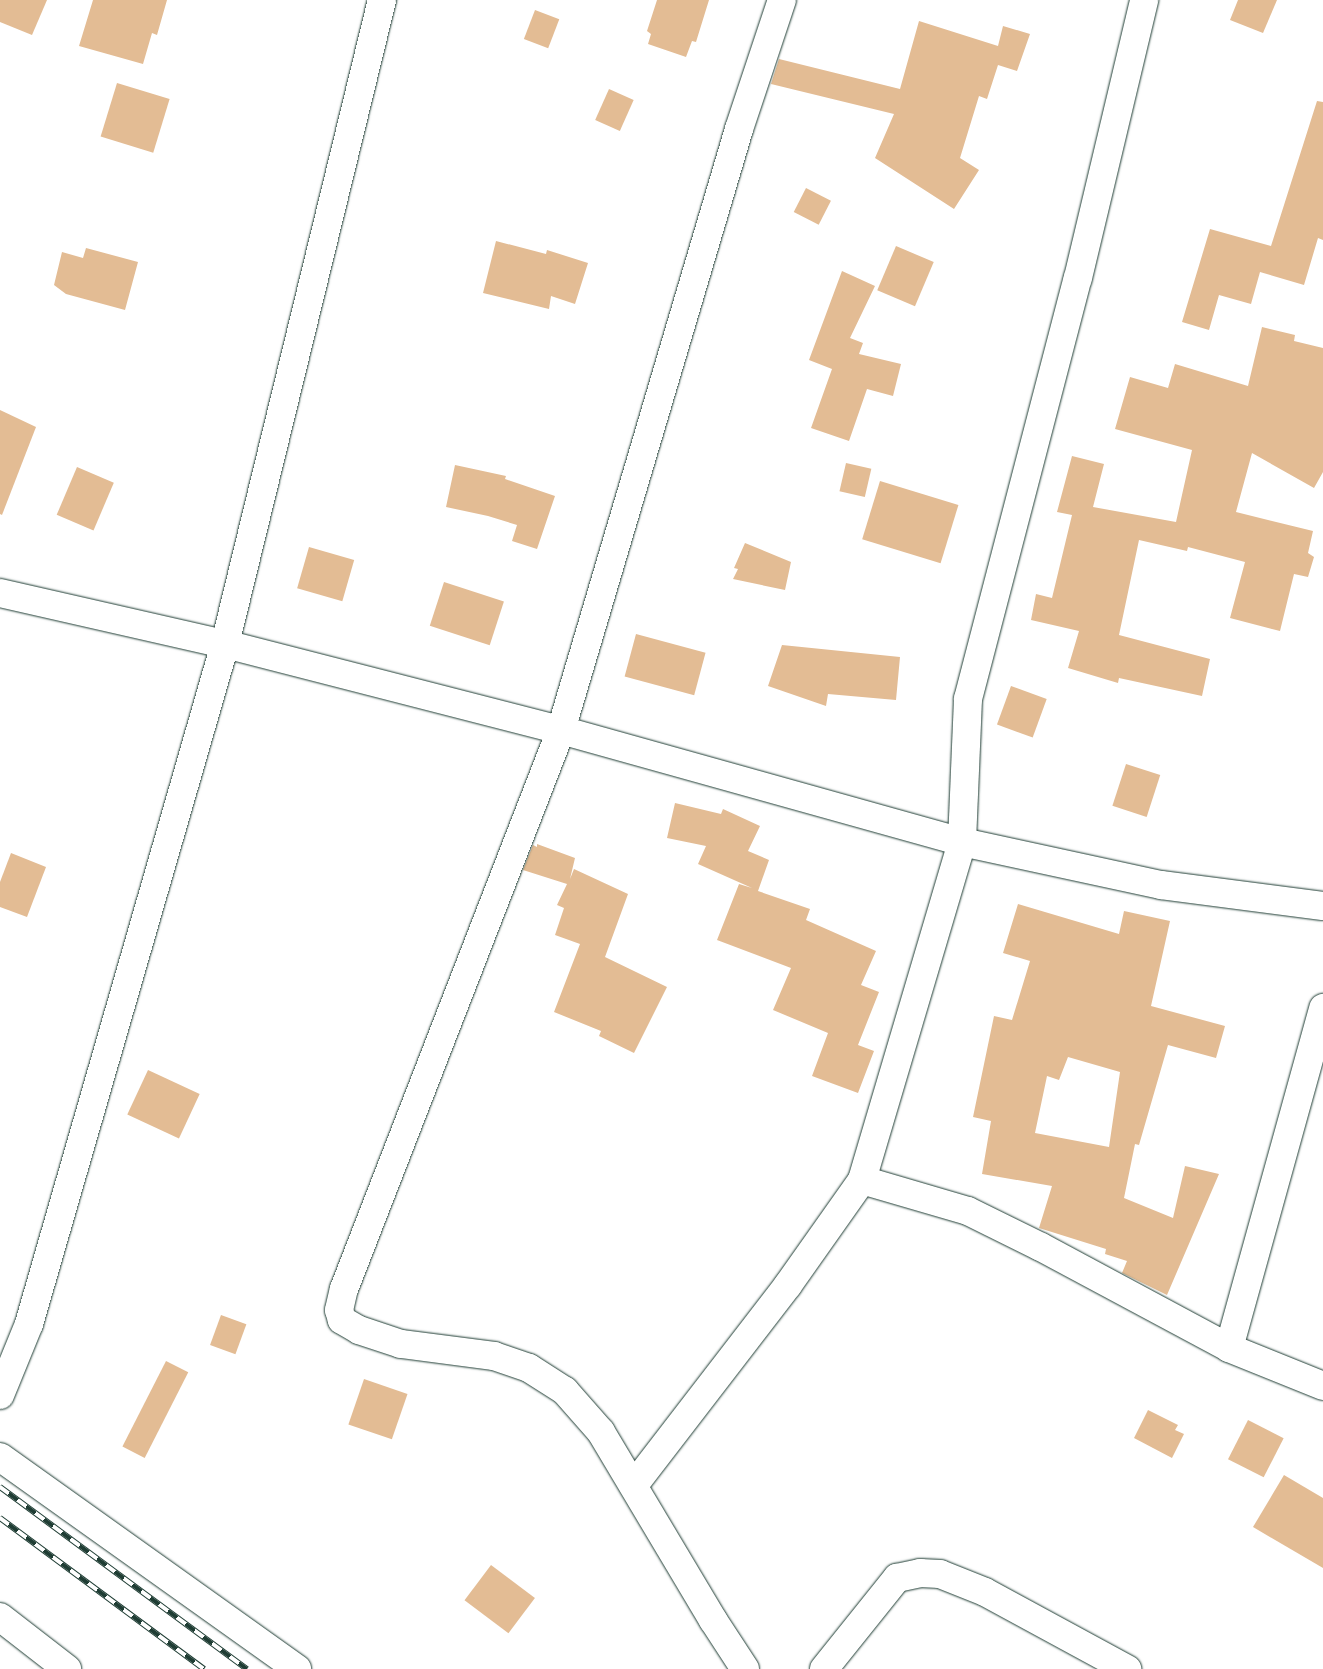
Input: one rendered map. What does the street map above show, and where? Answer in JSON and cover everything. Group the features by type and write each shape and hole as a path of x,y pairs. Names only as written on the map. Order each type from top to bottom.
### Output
{"street":[{"path":"0,1395 29,1324 225,644 382,0"},
{"path":"745,1669 713,1620 601,1432 565,1391 529,1368 494,1356 401,1344 359,1330 342,1320 339,1310 344,1289 561,730 739,129 782,0"},
{"path":"634,1486 788,1285 862,1180 962,842 968,699 1078,278 1144,0"},
{"path":"0,593 225,644 561,730 962,842 1161,885 1323,906"},
{"path":"1229,1348 1323,1008"},
{"path":"862,1180 968,1211 1042,1247 1229,1348 1323,1386"},
{"path":"0,1457 297,1669"},
{"path":"824,1669 898,1578 920,1573 940,1574 985,1592 1127,1669"},
{"path":"0,1617 67,1669"}],"building":[{"path":"0,0 47,0 32,35 0,22"},
{"path":"93,0 167,0 157,35 152,33 143,64 79,46"},
{"path":"657,0 709,0 696,42 692,41 686,57 648,44 651,34 647,31"},
{"path":"1238,0 1277,0 1263,33 1230,20"},
{"path":"535,10 559,19 548,48 524,39"},
{"path":"919,21 998,46 1003,26 1030,34 1017,71 998,65 987,99 979,96 960,158 979,170 954,209 875,158 894,114 771,84 779,59 900,89"},
{"path":"117,83 170,99 153,153 101,137"},
{"path":"609,89 634,100 620,131 595,120"},
{"path":"1317,101 1323,102 1323,240 1318,238 1304,285 1260,272 1251,304 1219,295 1209,330 1182,322 1210,229 1271,246"},
{"path":"806,188 831,201 819,225 794,212"},
{"path":"496,241 546,254 547,250 588,263 575,304 551,296 549,309 483,293"},
{"path":"896,246 934,262 915,306 877,290"},
{"path":"86,248 138,262 125,310 66,294 54,285 62,252 83,258"},
{"path":"842,271 875,286 850,338 863,343 859,354 901,364 893,396 867,389 849,441 811,428 832,369 809,360"},
{"path":"1262,327 1295,335 1294,341 1323,348 1323,472 1314,488 1252,453 1236,512 1313,531 1308,553 1314,557 1308,577 1294,574 1280,631 1230,618 1245,562 1188,547 1187,551 1139,540 1119,635 1210,659 1202,696 1119,678 1118,683 1068,668 1079,631 1031,620 1036,594 1052,598 1072,515 1057,512 1072,456 1104,464 1093,507 1176,522 1192,450 1115,429 1130,377 1168,388 1175,364 1248,386"},
{"path":"0,410 36,427 2,515 0,514"},
{"path":"846,463 871,469 865,497 839,491"},
{"path":"455,465 506,476 505,479 555,496 537,549 512,541 517,525 488,516 446,507"},
{"path":"77,467 114,483 94,530 57,515"},
{"path":"880,481 958,505 941,563 862,539"},
{"path":"745,543 791,562 785,590 733,579 738,569 734,568"},
{"path":"309,547 354,560 342,601 297,588"},
{"path":"444,582 504,601 490,645 430,626"},
{"path":"636,634 706,653 694,695 625,677"},
{"path":"782,645 900,657 896,700 828,694 826,706 768,686"},
{"path":"1011,686 1047,699 1033,738 997,725"},
{"path":"1126,764 1160,775 1147,817 1112,806"},
{"path":"675,803 721,814 723,809 760,826 748,851 769,860 758,891 810,909 806,920 876,951 861,985 879,992 858,1045 874,1051 858,1093 812,1076 828,1033 773,1010 791,968 717,940 739,884 752,888 698,864 706,846 667,838"},
{"path":"537,844 575,858 570,879 574,869 628,894 605,957 667,987 634,1053 599,1036 601,1031 554,1012 580,944 555,935 564,908 557,905 567,884 523,870 533,845 537,847"},
{"path":"11,853 46,867 27,917 0,907 0,882"},
{"path":"1018,904 1119,934 1124,911 1170,921 1151,1006 1225,1026 1216,1058 1168,1045 1139,1145 1135,1144 1124,1198 1173,1218 1185,1166 1219,1174 1167,1295 1122,1273 1127,1261 1105,1254 1106,1249 1039,1228 1052,1186 982,1174 991,1121 973,1117 994,1016 1012,1020 1030,961 1003,953","holes":["1068,1057 1120,1072 1109,1147 1035,1133 1047,1076 1059,1080"]},
{"path":"148,1070 200,1094 179,1138 127,1114"},
{"path":"221,1315 246,1324 235,1354 210,1345"},
{"path":"166,1361 188,1372 145,1458 122,1447"},
{"path":"364,1379 407,1394 392,1439 348,1424"},
{"path":"1148,1410 1178,1425 1175,1430 1184,1434 1172,1458 1134,1438"},
{"path":"1248,1420 1284,1438 1264,1477 1228,1459"},
{"path":"1284,1475 1323,1498 1323,1568 1253,1527"},
{"path":"491,1565 535,1598 508,1633 465,1600"}],"railway":[{"path":"0,1487 247,1669"},
{"path":"0,1518 204,1669"}]}
